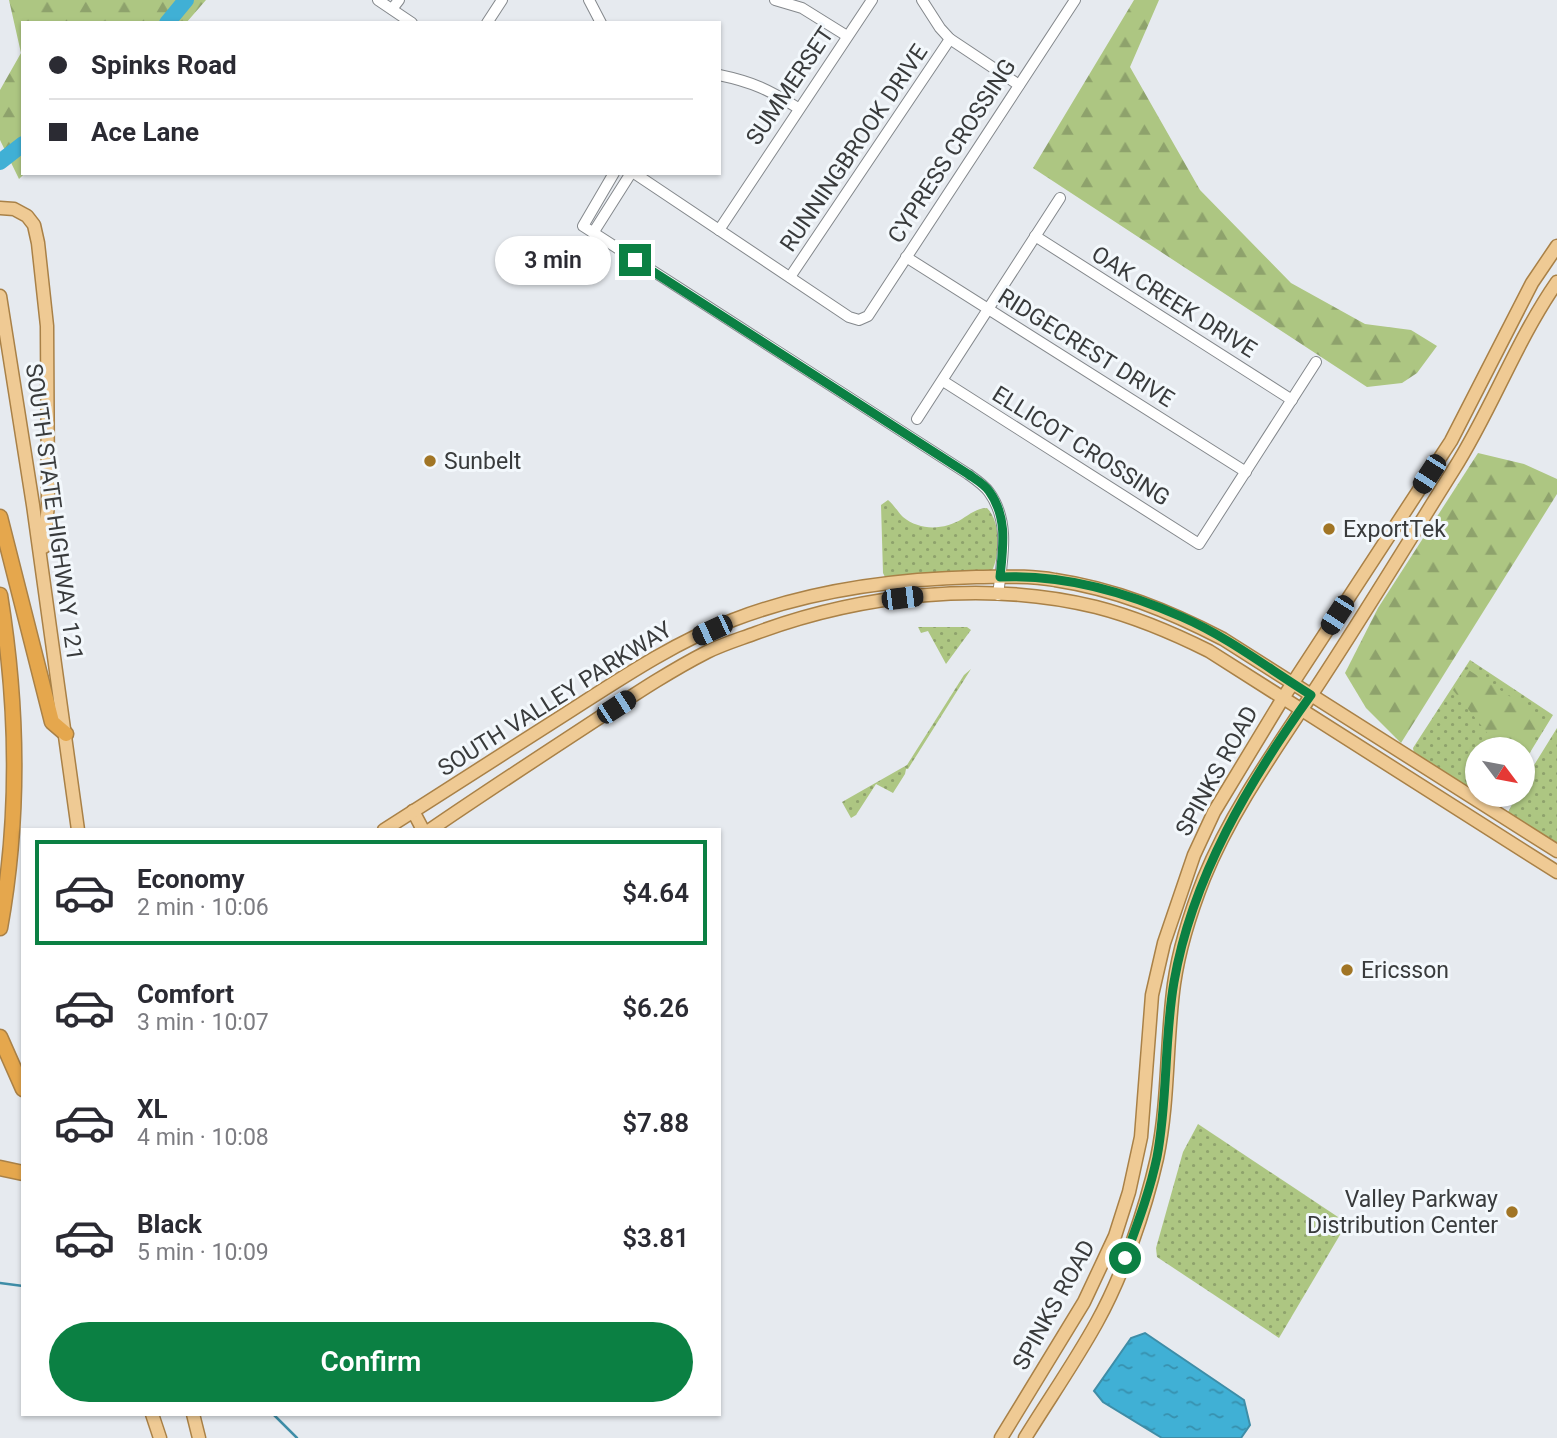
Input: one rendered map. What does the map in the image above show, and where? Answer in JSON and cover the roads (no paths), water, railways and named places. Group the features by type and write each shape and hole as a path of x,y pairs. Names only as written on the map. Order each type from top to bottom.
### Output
{"highway":[{"path":"0,517 52,722 66,734"},
{"path":"0,595 10,664 15,755 12,847 0,928"},
{"path":"0,1037 21,1084"},
{"path":"0,1168 21,1173"}],"main road":[{"path":"0,208 14,209 27,216 33,225 38,243 47,326 48,504 43,569"},
{"name":"SPINKS ROAD","path":"1001,1438 1084,1302 1115,1236 1129,1192 1141,1136 1152,995 1164,943 1194,855 1214,812 1283,698 1468,410 1532,283 1557,246"},
{"name":"SPINKS ROAD","path":"1025,1438 1098,1321 1119,1276 1131,1241 1157,1158 1174,981 1187,929 1205,878 1257,776 1479,428 1521,339 1557,282"},
{"name":"SOUTH STATE HIGHWAY 121","path":"0,296 43,569 78,828"},
{"path":"1419,490 1434,500"},
{"name":"SOUTH VALLEY PARKWAY","path":"387,828 644,664 732,621 839,589 894,581 1022,576 1102,589 1184,618 1218,636 1557,851"},
{"name":"SOUTH VALLEY PARKWAY","path":"433,828 654,682 708,652 774,626 859,603 940,594 998,595 1096,607 1156,627 1209,651 1557,872"},
{"path":"768,609 774,626"},
{"path":"412,811 422,828"},
{"path":"1487,829 1496,814"},
{"path":"1146,1070 1166,1072"},
{"path":"1115,1236 1131,1241"},
{"path":"153,1416 160,1438"},
{"path":"194,1416 199,1438"}],"street":[{"path":"379,0 396,4 410,21"},
{"path":"488,21 502,0"},
{"path":"589,0 600,21"},
{"path":"775,0 803,8 847,36"},
{"name":"SUMMERSET","path":"719,230 872,0"},
{"path":"922,0 950,39 1019,85"},
{"name":"CYPRESS CROSSING","path":"790,277 849,317 859,320 869,316 1075,0"},
{"name":"RUNNINGBROOK DRIVE","path":"790,277 950,39"},
{"path":"721,75 748,81 768,89 798,108"},
{"path":"613,175 583,226 968,474 988,490 1002,516 1003,544 998,595"},
{"path":"593,233 631,175"},
{"path":"635,175 790,277"},
{"path":"918,419 1060,198"},
{"name":"OAK CREEK DRIVE","path":"1035,236 1292,400"},
{"name":"RIDGECREST DRIVE","path":"906,257 1245,472"},
{"path":"1245,472 1316,362"},
{"name":"ELLICOT CROSSING","path":"943,381 1199,544 1245,472"}],"water":[{"path":"1145,1333 1244,1400 1250,1425 1241,1438 1162,1438 1103,1402 1094,1391 1131,1338"}],"waterway":[{"path":"169,21 186,0"},
{"path":"0,162 21,146"},
{"path":"0,1283 21,1286"},
{"path":"275,1416 297,1438"}],"place":[{"name":"Sunbelt","path":"430,461"},
{"name":"ExportTek","path":"1329,529"},
{"name":"Ericsson","path":"1347,970"},
{"name":"Valley Parkway Distribution Center","path":"1512,1212"}]}
